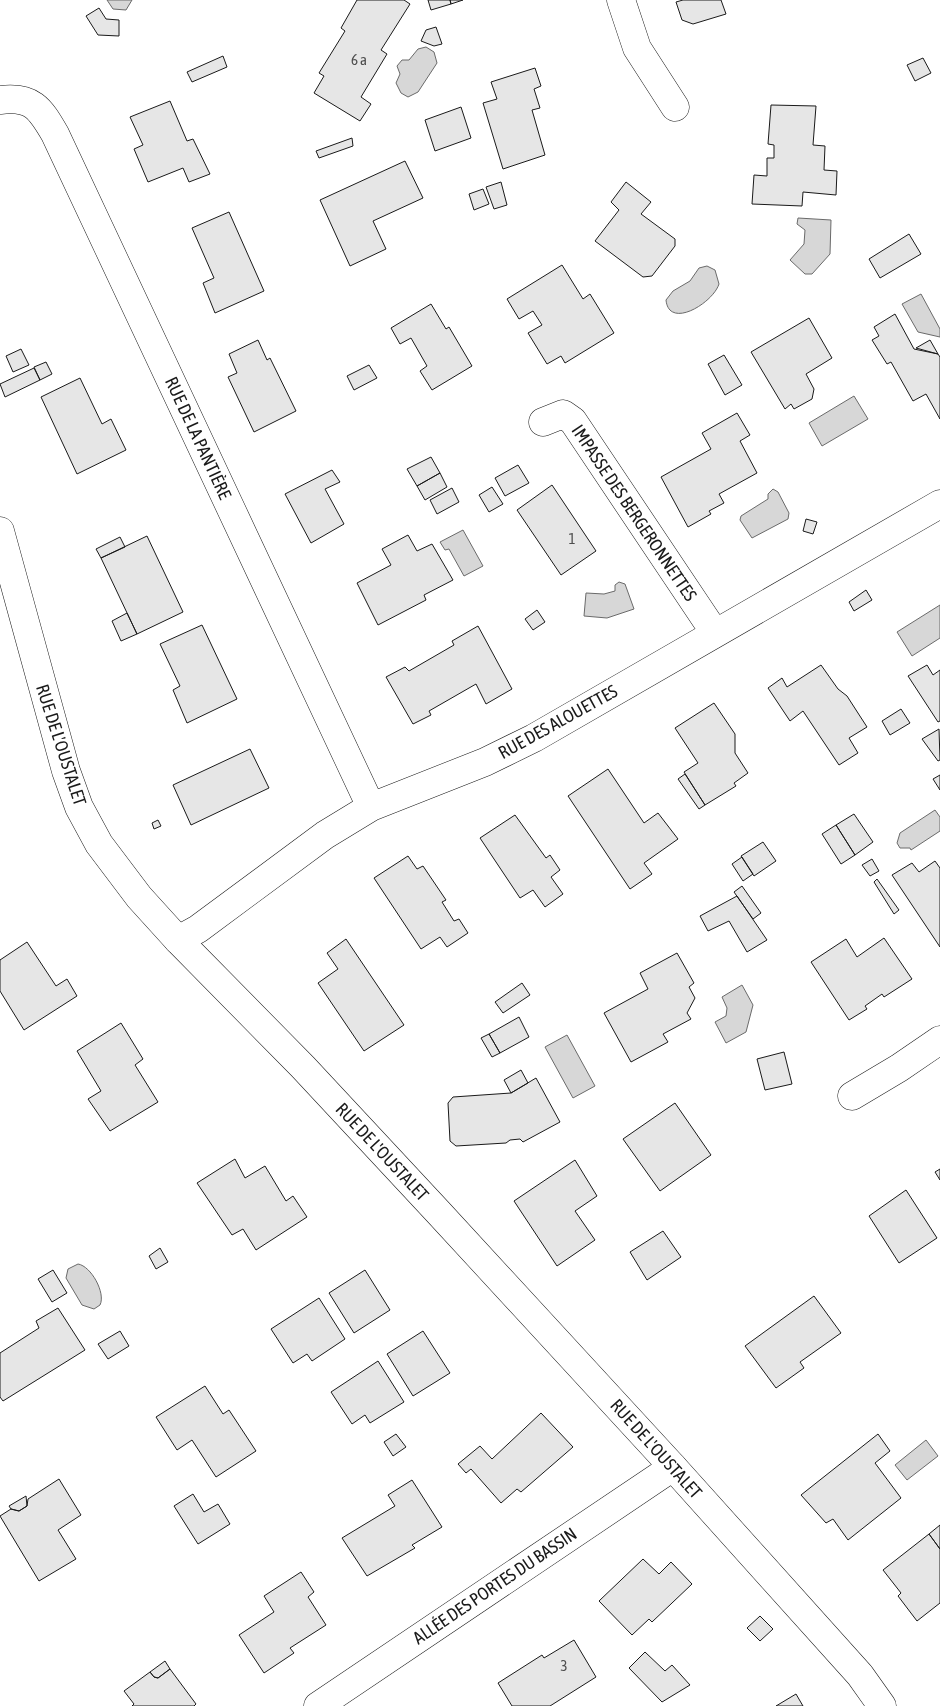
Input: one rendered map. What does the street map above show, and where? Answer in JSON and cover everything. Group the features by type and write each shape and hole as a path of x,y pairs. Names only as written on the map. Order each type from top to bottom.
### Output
{"street":[{"path":"621,0 637,48 675,107"},
{"name":"RUE DE LA PANTIÈRE","path":"0,100 22,99 32,104 43,114 55,134 371,807"},
{"name":"IMPASSE DES BERGERONNETTES","path":"543,422 563,414 573,421 715,633"},
{"name":"RUE DES ALOUETTES","path":"178,940 198,929 325,835 371,807 485,762 534,738 940,504"},
{"name":"RUE DE L'OUSTALET","path":"0,531 55,738 80,806 99,844 119,871 178,940 309,1074 673,1467 860,1675 882,1706"},
{"path":"852,1096 899,1068 940,1040"},
{"name":"ALLÉE DES PORTES DU BASSIN","path":"318,1706 673,1467"}],"shaded area":[{"path":"107,0 132,0 126,10 113,9"},
{"path":"426,47 434,52 437,63 418,92 408,97 401,93 396,83 400,74 397,66 402,60 409,60 418,49"},
{"path":"798,218 831,220 830,254 812,274 805,274 790,260 804,244 805,230 797,224"},
{"path":"707,266 715,270 719,284 709,299 683,313 675,313 669,309 666,300 673,291 690,281 699,268"},
{"path":"921,294 940,329 940,337 918,332 902,304"},
{"path":"854,396 868,419 822,446 809,423"},
{"path":"773,489 778,492 789,513 788,519 752,538 740,520 741,516 768,499 768,494"},
{"path":"463,530 483,566 464,576 449,549 445,550 440,542"},
{"path":"619,582 625,584 634,609 607,618 584,616 586,593 604,594 615,591 615,585"},
{"path":"940,605 940,638 912,656 897,632"},
{"path":"935,810 940,817 940,831 911,850 910,848 900,848 897,843 900,833"},
{"path":"742,985 753,1005 746,1032 726,1043 715,1022 726,1016 727,1008 722,997"},
{"path":"567,1035 595,1086 573,1098 545,1047"},
{"path":"78,1264 88,1270 99,1287 101,1294 100,1305 94,1309 82,1305 66,1278 68,1269"},
{"path":"926,1440 938,1456 907,1480 895,1465"}],"building":[{"path":"357,0 404,0 410,4 381,50 387,54 361,97 371,104 360,121 314,93 324,76 319,73 345,31 341,28"},
{"path":"428,0 450,0 451,4 431,10"},
{"path":"450,0 463,0 451,4"},
{"path":"683,0 721,0 726,14 693,24 682,20 676,2"},
{"path":"99,8 106,19 119,20 119,36 98,35 86,16"},
{"path":"436,27 442,44 434,46 421,41 426,30"},
{"path":"223,56 227,67 192,82 187,72"},
{"path":"923,58 931,73 915,81 907,65"},
{"path":"535,68 541,86 534,89 540,108 532,110 545,155 503,169 483,103 497,99 491,82"},
{"path":"170,101 187,141 193,139 210,174 189,182 183,168 148,182 134,149 143,145 130,117"},
{"path":"771,105 816,106 813,145 825,146 824,170 837,171 836,195 803,192 802,206 752,204 754,175 767,176 767,158 774,158 774,145 768,144"},
{"path":"461,107 471,138 435,151 425,120"},
{"path":"352,138 353,146 319,158 316,151"},
{"path":"405,161 423,198 373,221 386,249 350,266 320,200"},
{"path":"501,182 507,205 494,209 486,187"},
{"path":"626,182 651,202 641,214 675,239 675,246 652,276 643,277 595,241 619,210 611,202"},
{"path":"483,189 489,204 474,210 469,194"},
{"path":"229,212 264,291 215,313 203,283 214,278 192,228"},
{"path":"909,234 921,254 880,278 869,259"},
{"path":"562,265 583,299 590,294 614,333 565,363 561,356 547,364 528,333 542,325 533,311 519,319 507,299"},
{"path":"431,304 446,329 449,327 472,366 432,390 420,371 427,366 411,338 400,344 391,328"},
{"path":"895,314 914,349 938,354 940,357 940,419 926,394 913,401 891,362 887,364 872,340 879,336 874,327"},
{"path":"809,318 832,358 806,374 814,389 812,399 794,409 791,404 785,409 751,352"},
{"path":"258,340 267,360 270,358 296,411 254,432 228,377 237,373 229,354"},
{"path":"930,340 938,354 916,348"},
{"path":"21,349 29,365 13,372 6,356"},
{"path":"724,355 742,385 725,395 708,364"},
{"path":"46,362 52,374 40,380 34,367"},
{"path":"369,365 377,378 354,390 347,376"},
{"path":"34,368 40,380 5,397 0,384"},
{"path":"80,378 102,424 111,419 126,450 77,474 41,397"},
{"path":"737,413 750,435 740,441 757,473 719,494 724,503 709,511 711,514 688,527 661,477 711,449 702,433"},
{"path":"431,457 440,473 417,486 407,469"},
{"path":"518,465 529,483 505,496 495,478"},
{"path":"332,470 340,482 325,489 344,524 311,543 285,494"},
{"path":"440,473 447,487 425,500 417,486"},
{"path":"552,485 596,551 561,575 517,510"},
{"path":"492,487 503,504 489,512 479,495"},
{"path":"452,488 459,502 437,514 430,500"},
{"path":"806,519 817,522 813,534 803,531"},
{"path":"408,535 417,551 432,544 453,580 424,595 426,600 378,625 357,583 391,565 382,549"},
{"path":"147,536 183,612 137,634 101,558"},
{"path":"120,537 125,547 101,558 96,549"},
{"path":"866,590 872,600 854,611 849,602"},
{"path":"537,610 545,622 533,630 525,619"},
{"path":"127,613 137,634 121,641 112,621"},
{"path":"202,625 237,699 187,723 173,690 180,686 160,644"},
{"path":"478,626 512,689 486,704 476,684 429,711 431,715 413,724 386,677 405,667 409,671 454,645 452,641"},
{"path":"821,665 838,689 847,696 867,727 849,738 858,753 839,765 803,711 790,721 768,688 782,678 787,687"},
{"path":"927,665 933,675 940,670 940,721 938,722 908,676"},
{"path":"714,703 735,734 735,753 748,773 734,783 736,786 705,805 684,772 698,763 675,728"},
{"path":"901,709 910,723 890,735 882,721"},
{"path":"939,729 940,760 938,761 922,739"},
{"path":"250,749 269,788 191,825 173,785"},
{"path":"608,769 644,823 658,813 678,839 644,863 652,874 630,889 568,796"},
{"path":"685,774 705,805 699,809 678,779"},
{"path":"940,775 940,790 933,779"},
{"path":"854,814 873,842 855,855 836,825"},
{"path":"515,815 546,858 550,855 560,870 551,877 563,894 545,907 533,890 520,898 480,838"},
{"path":"158,820 161,826 154,829 152,823"},
{"path":"836,825 855,855 841,864 822,834"},
{"path":"763,842 776,861 754,876 741,856"},
{"path":"408,856 417,869 423,866 446,900 442,902 454,921 459,919 468,933 447,947 440,937 421,949 374,878"},
{"path":"742,857 753,874 743,881 732,864"},
{"path":"872,859 879,871 870,876 862,865"},
{"path":"935,861 940,868 940,947 892,875 912,863 919,872"},
{"path":"877,879 899,910 894,914 874,882"},
{"path":"742,886 761,913 753,919 734,892"},
{"path":"737,896 767,940 747,952 729,921 708,931 700,916"},
{"path":"884,938 912,979 884,997 882,994 865,1006 867,1009 849,1020 811,962 846,939 857,957"},
{"path":"346,939 404,1025 364,1051 318,983 338,969 327,953"},
{"path":"27,942 56,986 67,979 77,996 24,1030 0,991 0,960"},
{"path":"677,953 694,983 689,987 695,998 687,1013 691,1019 663,1034 668,1042 631,1062 604,1013 648,989 640,973"},
{"path":"522,983 530,995 503,1013 495,1002"},
{"path":"519,1017 529,1037 500,1053 489,1034"},
{"path":"121,1023 143,1059 135,1065 158,1102 110,1131 88,1099 101,1091 77,1051"},
{"path":"489,1034 500,1053 492,1057 481,1038"},
{"path":"784,1052 792,1084 765,1090 757,1059"},
{"path":"521,1070 528,1083 511,1093 504,1080"},
{"path":"536,1078 560,1122 523,1142 520,1139 510,1140 506,1143 456,1146 450,1141 448,1103 453,1097 511,1093"},
{"path":"675,1103 711,1155 660,1191 623,1139"},
{"path":"235,1159 245,1178 265,1166 286,1201 293,1196 307,1217 256,1250 243,1229 232,1235 197,1183"},
{"path":"575,1160 597,1196 575,1211 595,1240 557,1266 514,1201"},
{"path":"940,1169 940,1180 935,1172"},
{"path":"906,1190 937,1238 899,1263 869,1216"},
{"path":"663,1231 681,1257 647,1280 630,1252"},
{"path":"160,1248 168,1262 156,1269 149,1256"},
{"path":"53,1270 67,1293 52,1302 38,1279"},
{"path":"365,1270 390,1310 354,1333 329,1293"},
{"path":"814,1296 841,1333 800,1362 804,1368 776,1388 745,1346"},
{"path":"319,1298 345,1339 312,1361 307,1354 293,1363 271,1329"},
{"path":"58,1308 85,1350 3,1401 0,1397 0,1353 39,1328 36,1321"},
{"path":"120,1331 129,1346 108,1359 98,1344"},
{"path":"423,1331 450,1373 413,1396 387,1354"},
{"path":"378,1361 404,1402 370,1423 365,1415 352,1424 331,1392"},
{"path":"205,1386 223,1414 229,1410 256,1451 216,1477 192,1440 177,1450 156,1417"},
{"path":"541,1413 573,1447 521,1492 517,1489 501,1503 471,1469 466,1473 458,1464 480,1446 492,1459"},
{"path":"396,1434 406,1447 393,1456 384,1442"},
{"path":"878,1434 890,1451 875,1463 901,1498 848,1540 833,1519 826,1523 801,1495"},
{"path":"59,1479 81,1515 58,1530 76,1559 39,1581 0,1516 11,1509 19,1511 27,1506 28,1499"},
{"path":"412,1480 442,1527 412,1545 415,1548 367,1576 342,1538 395,1506 388,1495"},
{"path":"193,1494 204,1512 218,1504 230,1524 198,1544 174,1506"},
{"path":"26,1496 27,1506 19,1511 11,1509 9,1506"},
{"path":"940,1525 940,1549 929,1534"},
{"path":"929,1534 940,1549 940,1603 917,1621 898,1596 901,1593 883,1570"},
{"path":"643,1559 659,1574 671,1562 692,1584 652,1622 649,1619 632,1635 599,1601"},
{"path":"301,1572 314,1592 308,1597 326,1625 290,1648 294,1653 264,1673 239,1635 274,1612 264,1596"},
{"path":"760,1616 773,1629 760,1641 747,1628"},
{"path":"574,1640 596,1677 550,1706 512,1706 498,1683 542,1655 544,1658"},
{"path":"645,1652 665,1671 672,1665 690,1685 662,1702 629,1668"},
{"path":"165,1661 170,1669 158,1678 154,1677 150,1672"},
{"path":"170,1669 196,1704 194,1706 132,1706 134,1704 124,1691 150,1672 154,1677 158,1678"},
{"path":"796,1694 803,1706 776,1706"}]}
